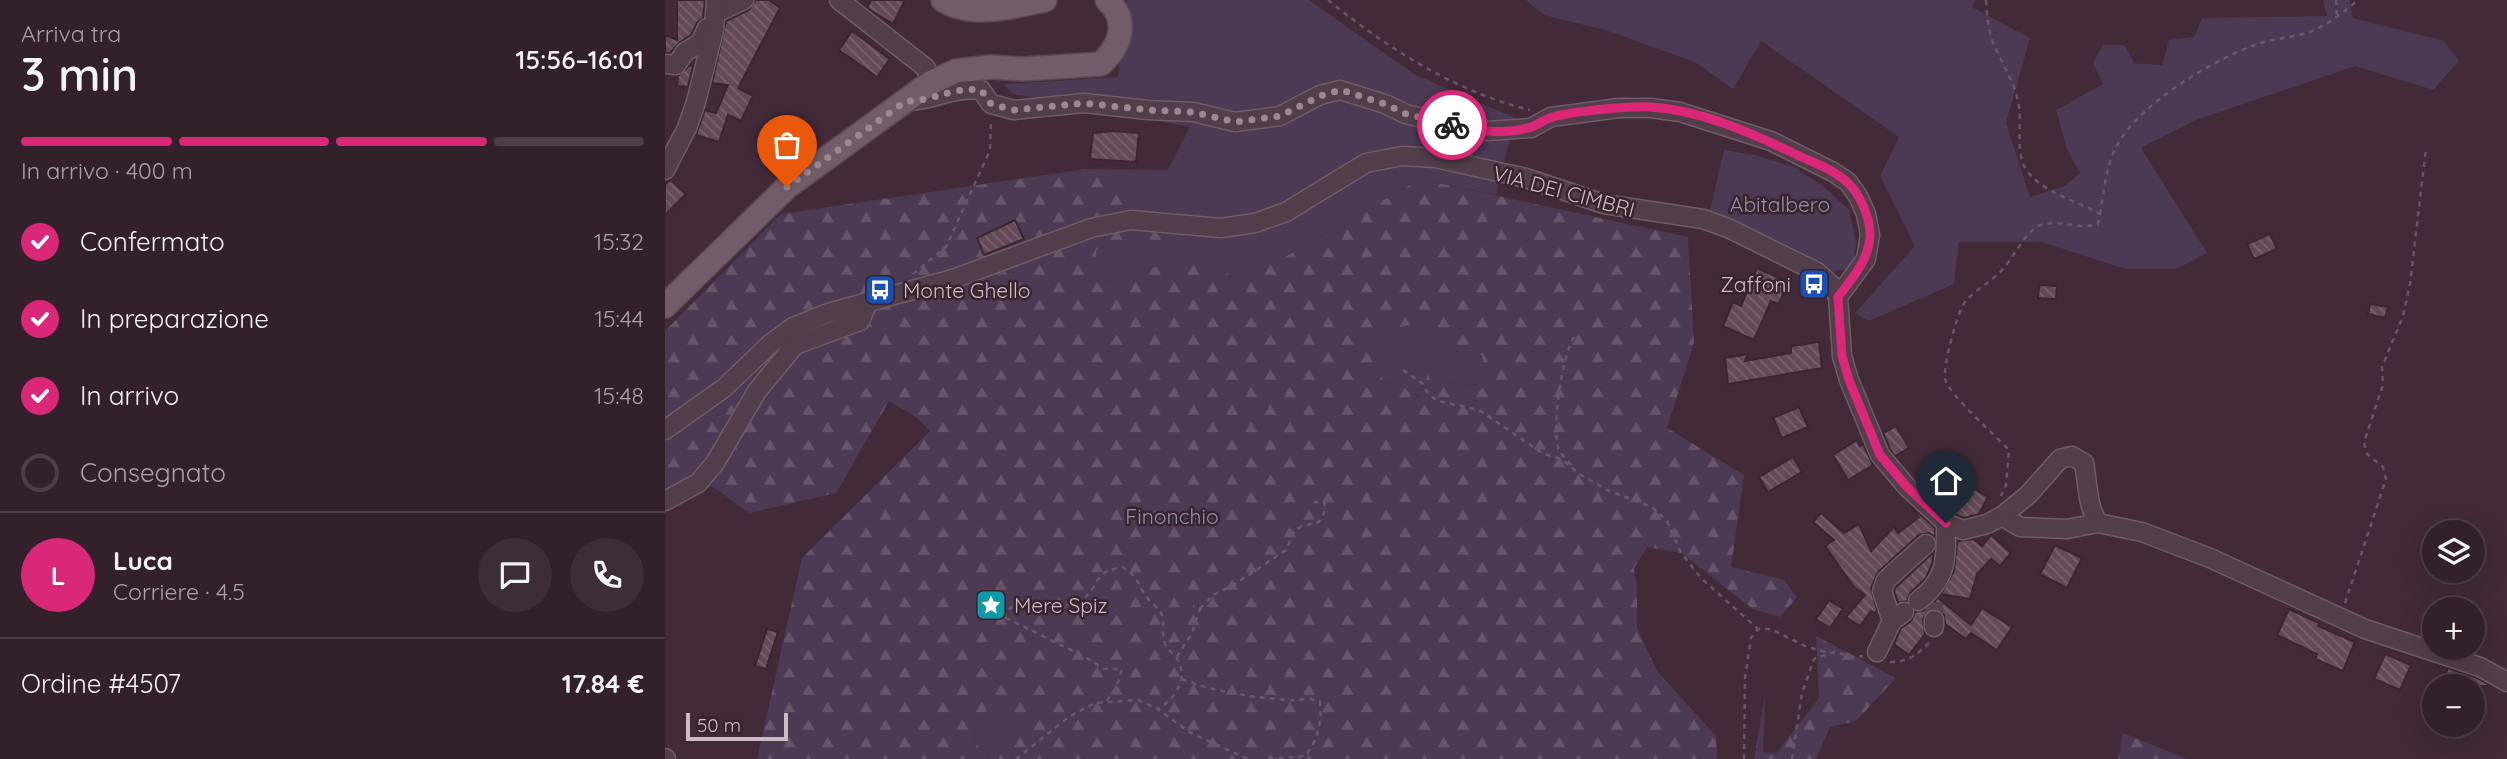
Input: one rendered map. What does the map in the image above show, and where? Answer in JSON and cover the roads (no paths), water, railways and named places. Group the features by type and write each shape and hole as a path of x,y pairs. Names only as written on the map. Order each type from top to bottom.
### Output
{"main road":[{"path":"943,0 964,9 982,10 1042,0"},
{"path":"665,306 787,187 930,83 956,71 991,67 1023,69 1101,64 1115,50 1120,32 1119,19 1113,5 1107,0"}],"street":[{"path":"716,6 744,0"},
{"path":"839,0 926,68 930,83"},
{"path":"665,64 676,65 685,52 700,44 716,6"},
{"path":"665,170 687,128 696,102 716,6"},
{"path":"906,101 922,101 962,88 981,90 991,104 1014,110 1084,103 1193,112 1235,122 1280,116 1320,96 1341,90 1385,104 1406,114 1467,129 1488,131 1531,128 1551,117 1619,108 1651,107 1680,112 1771,141 1848,182 1862,205 1870,235 1866,259 1838,297 1842,356 1880,455 1907,487 1943,526 1963,530 1994,520 2028,495 2060,459 2072,456 2084,463 2089,488 2089,509 2098,523"},
{"name":"VIA DEI CIMBRI","path":"665,430 724,388 769,345 793,327 869,300 953,279 1091,228 1131,220 1221,228 1255,223 1286,212 1366,163 1402,156 1435,158 1526,178 1614,206 1703,219 1728,228 1817,272 1834,288 1838,297"},
{"path":"665,500 698,483 715,463 757,391 795,345 860,321 869,300"},
{"path":"1994,520 2020,527 2067,529 2098,523 2142,532 2210,558 2365,629 2480,667 2507,682"},
{"path":"1876,658 1916,605 1935,588 1946,557 1943,526"},
{"path":"1916,605 1882,591 1886,580 1926,544"}],"tunnel":[{"path":"1934,602 1934,620"}],"place":[{"name":"Zaffoni","path":"1814,284"},
{"name":"Monte Ghello","path":"880,290"},
{"name":"Mere Spiz","path":"991,605"}],"park label":[{"name":"Abitalbero","path":"1780,204"},
{"name":"Finonchio","path":"1172,516"}]}
